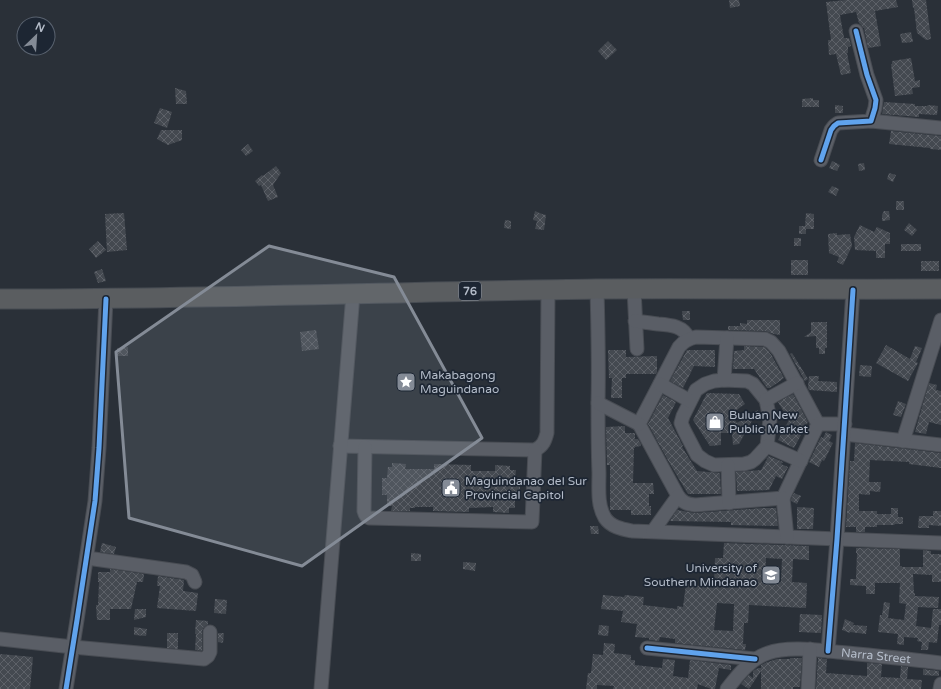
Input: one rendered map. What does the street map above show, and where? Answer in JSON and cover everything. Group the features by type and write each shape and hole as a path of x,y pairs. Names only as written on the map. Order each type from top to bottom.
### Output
{"highway":[{"name":"76","path":"0,299 597,289 941,289"}],"street":[{"path":"856,31 867,75 876,100 871,121"},
{"path":"821,160 831,130 838,123 871,121 941,128"},
{"path":"597,289 599,341 598,451 600,501 606,519 615,526 632,531 941,543"},
{"path":"634,289 637,349"},
{"path":"340,446 535,450 542,445 547,434 548,290"},
{"path":"828,651 838,539 853,290"},
{"path":"321,689 353,294"},
{"path":"66,689 96,493 106,298"},
{"path":"903,441 941,320"},
{"path":"635,322 674,326 684,331 689,339"},
{"path":"639,424 679,347 689,339 696,337 765,339 771,342 779,351 818,424"},
{"path":"724,380 727,338"},
{"path":"724,380 747,381 753,384 766,400 770,420 767,446 755,459 744,464 714,465 705,461 697,455 682,423 683,416 696,390 705,384 724,380"},
{"path":"766,400 797,383"},
{"path":"660,384 690,400"},
{"path":"598,403 639,424 678,496 688,504 695,505 783,498"},
{"path":"818,424 903,441 941,445"},
{"path":"787,537 783,498 818,424"},
{"path":"767,446 800,462"},
{"path":"365,447 364,511 366,517 524,522 532,522 535,450"},
{"path":"728,465 729,502"},
{"path":"653,531 678,496"},
{"path":"87,558 186,572 192,575 195,582"},
{"path":"0,639 204,659 210,652 210,632"},
{"path":"647,648 755,659"},
{"name":"Narra Street","path":"755,659 768,652 787,649 810,649 941,662"},
{"path":"808,689 810,649"},
{"path":"727,689 755,659"},
{"path":"940,689 941,684"}],"highlighted area":[{"path":"269,246 394,277 482,438 302,566 129,518 116,352"}],"building":[{"path":"729,0 739,0 740,6 730,8"},
{"path":"846,0 896,0 898,7 875,11 881,46 868,48 864,28 859,23 856,12 840,15 844,38 849,38 851,46 848,47 847,53 851,73 841,75 836,54 829,55 828,40 831,40 826,2"},
{"path":"912,0 926,0 931,39 926,40 917,33"},
{"path":"911,32 913,42 902,43 900,34"},
{"path":"608,41 617,50 606,60 598,51"},
{"path":"911,58 915,81 920,80 920,87 912,88 913,94 895,96 891,64 892,61"},
{"path":"175,88 186,91 187,104 176,104"},
{"path":"813,98 813,100 819,100 819,107 802,107 802,99"},
{"path":"884,102 915,104 915,106 938,106 937,115 919,114 919,117 882,114"},
{"path":"835,105 843,106 843,113 835,113"},
{"path":"160,108 172,112 167,128 154,123"},
{"path":"161,130 182,130 182,140 168,145 157,139"},
{"path":"891,131 941,136 941,150 889,144"},
{"path":"248,144 253,151 246,156 241,150"},
{"path":"832,161 840,165 837,171 829,168"},
{"path":"864,163 865,170 859,171 858,164"},
{"path":"276,166 281,173 273,185 278,197 268,201 261,185 259,186 255,181"},
{"path":"889,173 896,175 893,182 887,179"},
{"path":"832,186 839,189 836,196 828,192"},
{"path":"896,201 904,201 904,210 896,210"},
{"path":"535,211 546,215 544,230 535,229 537,221 533,220"},
{"path":"884,211 889,211 890,220 882,221"},
{"path":"124,213 127,250 107,252 105,214"},
{"path":"806,213 814,214 814,229 806,229 806,234 799,234 799,226 805,226"},
{"path":"505,220 511,221 511,229 504,228"},
{"path":"909,223 917,230 912,236 904,230"},
{"path":"860,225 874,232 877,227 890,233 890,244 885,244 885,258 876,258 876,251 855,250 854,237"},
{"path":"837,233 837,235 850,234 852,246 843,265 837,262 839,257 829,253 828,234"},
{"path":"794,238 801,238 801,246 794,246"},
{"path":"98,241 106,250 96,258 89,249"},
{"path":"901,244 921,244 921,251 901,251"},
{"path":"791,260 808,260 808,275 791,275"},
{"path":"921,261 939,261 939,271 921,271"},
{"path":"102,269 106,281 98,283 94,272"},
{"path":"682,311 690,311 690,320 683,320"},
{"path":"747,320 780,320 780,335 765,331 728,330 728,326 740,326 740,323 747,324"},
{"path":"811,322 827,322 827,348 825,348 825,354 819,354 819,348 816,348 816,336 804,337 811,332"},
{"path":"316,330 319,349 302,351 300,332"},
{"path":"886,345 910,359 915,346 922,348 916,362 918,363 908,381 876,363"},
{"path":"744,346 766,348 784,378 770,388 767,388 754,369 733,369 734,351 744,350"},
{"path":"128,347 128,356 117,356 117,348"},
{"path":"608,350 626,350 626,357 657,356 657,372 656,374 626,374 626,378 622,378 622,398 611,398 612,378 609,378"},
{"path":"687,350 715,350 715,367 694,366 683,388 670,381"},
{"path":"792,353 808,379 805,381 790,354"},
{"path":"860,365 872,366 871,377 859,376"},
{"path":"809,376 819,376 818,381 837,382 837,392 809,390"},
{"path":"929,383 937,385 936,390 941,391 941,425 929,422 926,434 915,432"},
{"path":"707,393 739,394 745,404 731,414 737,423 758,410 739,444 733,445 732,433 721,433 721,445 710,446 693,420"},
{"path":"793,394 808,422 794,448 778,440 789,420 778,402"},
{"path":"663,395 676,402 668,418 683,446 682,447 697,471 720,473 721,494 688,494 670,464 648,424"},
{"path":"898,401 906,404 901,417 893,415"},
{"path":"625,426 625,433 635,433 635,439 638,439 641,444 641,446 634,448 633,483 653,483 654,494 649,494 651,515 631,515 631,510 610,510 610,465 607,465 606,427"},
{"path":"826,432 832,435 829,441 833,443 824,461 822,460 819,467 809,462 821,437 823,438"},
{"path":"855,443 941,453 941,468 909,464 909,462 870,460 869,482 881,482 880,492 870,491 870,495 859,494 859,511 877,511 877,514 891,514 891,508 898,508 898,517 903,517 903,524 865,527 865,532 856,532 856,527 846,527 850,461 854,461"},
{"path":"769,456 783,462 781,464 788,467 782,479 776,476 769,490 737,491 736,472 761,470"},
{"name":"Maguindanao del Sur Provincial Capitol","path":"392,463 406,464 405,469 434,469 434,464 471,465 471,471 495,471 495,465 510,466 510,470 516,470 515,480 520,481 520,499 515,499 515,508 509,508 509,513 493,512 493,507 469,508 469,512 433,511 433,507 415,507 410,508 410,511 391,511 392,506 387,506 387,495 382,495 382,478 387,478 388,467 392,467"},
{"path":"794,493 801,496 797,504 791,501"},
{"path":"797,507 814,508 813,529 797,529"},
{"path":"776,508 778,526 731,525 731,522 670,521 677,510 695,513"},
{"path":"933,511 941,511 941,526 929,525 929,528 918,528 919,516 933,516"},
{"path":"590,526 598,526 599,534 591,534"},
{"path":"102,543 116,547 114,554 100,552"},
{"path":"724,543 809,546 809,560 793,559 792,582 807,583 806,608 749,605 748,623 744,623 743,644 746,644 745,650 675,643 675,639 660,637 659,641 649,640 649,638 635,637 637,624 621,622 623,611 601,609 603,595 644,597 643,605 677,609 677,606 683,607 686,584 700,586 701,582 714,583 715,558 723,558","holes":["766,558 782,559 781,582 765,581","717,603 734,604 733,631 714,630"]},
{"path":"856,548 900,549 900,566 902,567 923,567 923,550 931,551 931,554 941,554 941,582 932,582 932,575 913,574 915,596 939,597 938,608 918,607 916,626 931,628 933,609 941,609 941,625 939,625 937,643 929,642 928,650 921,650 922,642 917,641 918,638 904,637 904,645 897,644 898,634 878,632 880,615 882,615 884,602 890,603 888,618 904,620 906,604 899,603 900,583 875,583 875,594 866,594 866,586 850,585 850,579 856,579"},
{"path":"411,553 421,554 421,561 411,561"},
{"path":"463,562 476,563 475,571 463,569"},
{"path":"110,569 144,574 143,582 137,582 131,609 110,609 110,620 97,620 96,605 98,605 98,572 110,572"},
{"path":"158,576 184,580 183,591 198,593 196,611 157,608 160,586 157,586"},
{"path":"215,599 227,600 226,614 214,613"},
{"path":"135,609 146,609 146,617 134,620"},
{"path":"800,614 822,615 821,633 799,632"},
{"path":"845,619 854,623 853,625 867,626 866,634 850,633 842,630"},
{"path":"196,620 208,621 208,624 203,628 202,632 202,651 195,650"},
{"path":"599,625 609,626 608,636 598,635"},
{"path":"134,627 147,629 146,636 134,635"},
{"path":"167,633 178,633 178,649 167,648"},
{"path":"218,633 224,633 223,643 218,642"},
{"path":"604,643 615,644 614,653 631,655 631,660 635,660 635,665 662,668 663,659 675,660 673,676 688,678 690,660 731,665 731,670 719,668 715,689 698,684 697,689 613,689 614,686 597,685 597,689 586,689 588,673 591,673 593,654 603,655"},
{"path":"0,654 33,657 30,689 0,689"},
{"path":"802,658 800,687 793,687 793,689 761,689 761,671 749,689 741,684 749,675 753,678 753,671 761,668 761,665 777,659"},
{"path":"818,658 827,659 826,673 867,676 867,663 882,664 881,677 900,678 901,666 908,667 907,679 922,680 921,689 816,689"},
{"path":"923,669 939,671 939,676 923,675"}],"cycle path":[{"path":"821,160 831,130 834,126 838,123 871,121 875,108 876,100 867,75 856,31"},
{"path":"828,651 837,539 853,290"},
{"path":"66,689 95,501 106,299"},
{"path":"647,648 755,659"}],"place":[{"name":"Makabagong Maguindanao","path":"406,382"},
{"name":"Buluan New Public Market","path":"715,422"},
{"name":"Maguindanao del Sur Provincial Capitol","path":"451,488"},
{"name":"University of Southern Mindanao","path":"771,575"}]}
